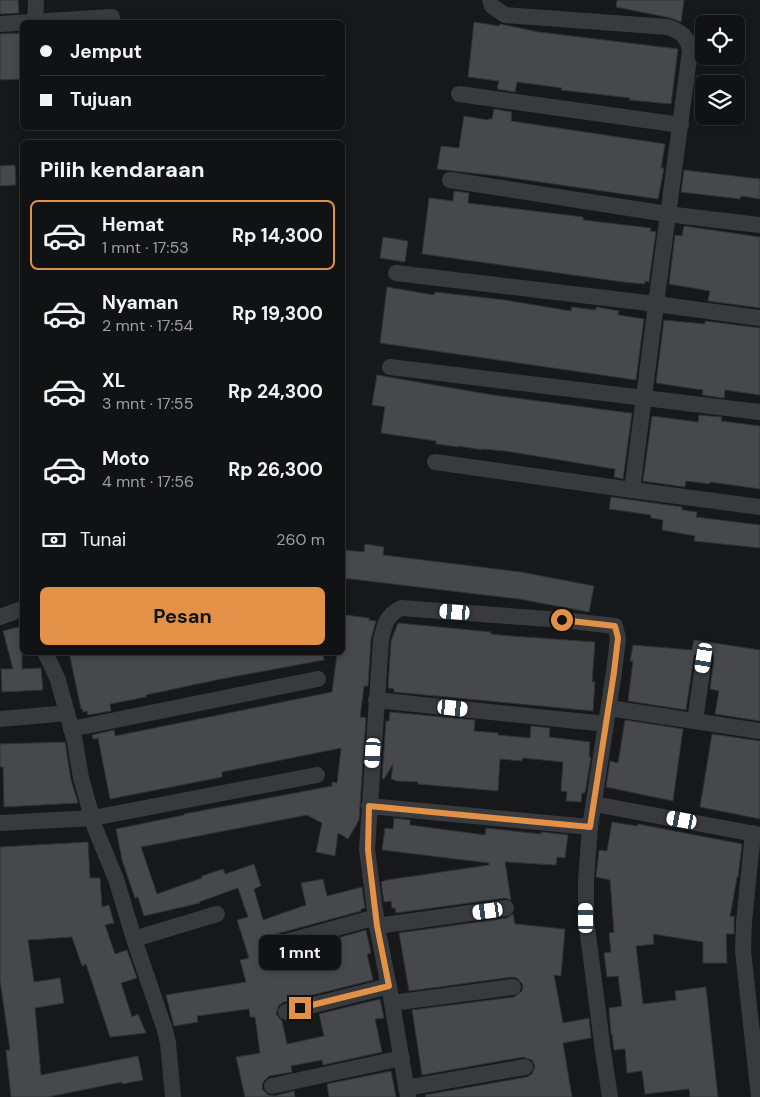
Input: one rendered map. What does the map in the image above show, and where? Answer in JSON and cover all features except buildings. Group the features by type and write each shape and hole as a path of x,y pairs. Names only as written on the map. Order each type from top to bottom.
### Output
{"street":[{"path":"36,0 36,20"},
{"path":"490,0 492,6 505,15 668,27 684,35 688,42 690,52 681,125 667,214 632,490"},
{"path":"66,20 112,17"},
{"path":"0,24 20,23"},
{"path":"459,94 681,125"},
{"path":"450,180 667,214 760,225"},
{"path":"396,273 760,318"},
{"path":"390,367 760,412"},
{"path":"435,462 760,506"},
{"path":"525,1067 407,1092 376,922 368,850 369,806 381,640 390,614 401,608 562,620 615,626 618,638 590,827 586,880 586,918 610,1097"},
{"path":"0,617 20,610"},
{"path":"46,655 58,680 92,818 116,879 165,1030 173,1097"},
{"path":"695,721 704,658"},
{"path":"0,719 69,721 318,679"},
{"path":"376,700 695,721 760,731"},
{"path":"0,823 92,818 317,775"},
{"path":"594,804 756,834 744,922 743,951 755,1016 759,1097"},
{"path":"369,806 590,827"},
{"path":"268,947 376,922 506,908"},
{"path":"134,939 217,914"},
{"path":"286,1012 389,986"},
{"path":"392,1003 513,987"},
{"path":"272,1086 402,1058"}],"route":[{"path":"300,1008 389,986 377,926 368,850 369,806 590,827 612,690 618,638 615,626 562,620"}]}
